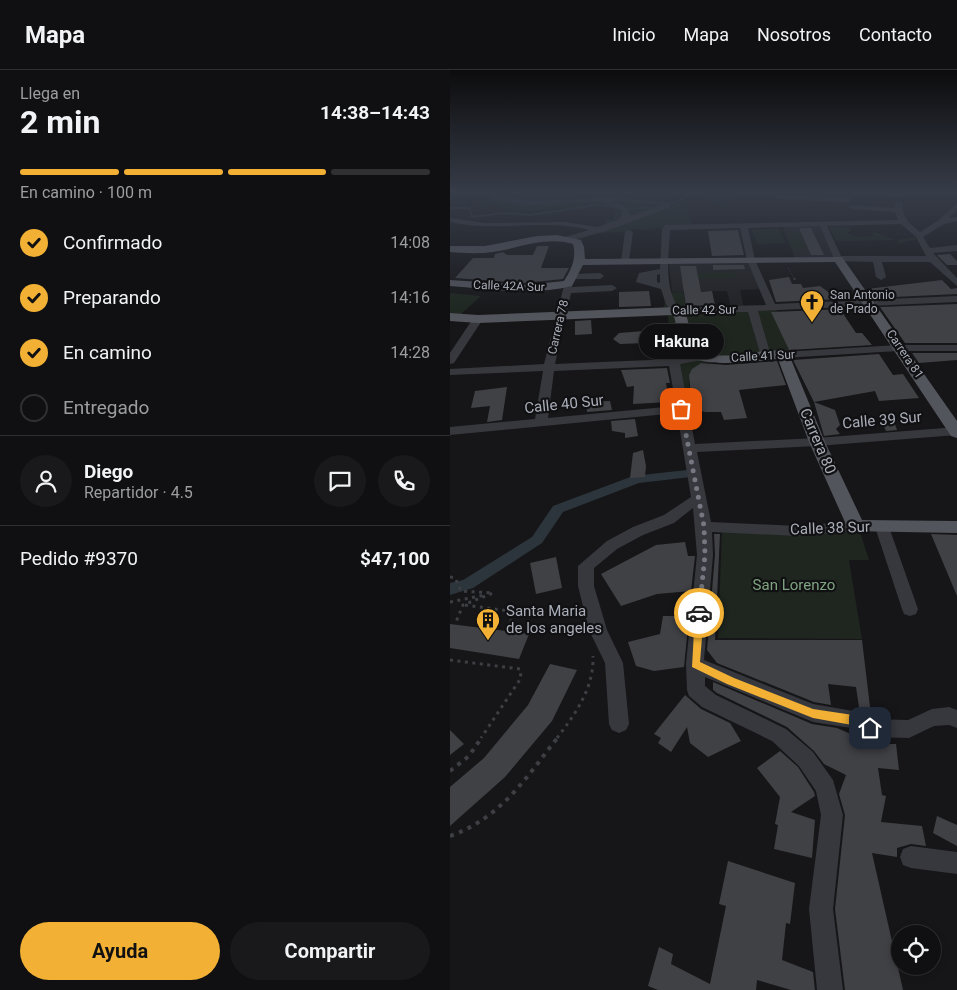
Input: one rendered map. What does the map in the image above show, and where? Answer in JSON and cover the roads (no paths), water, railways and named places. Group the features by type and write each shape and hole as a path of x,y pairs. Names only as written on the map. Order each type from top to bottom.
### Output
{"main road":[{"path":"450,249 486,250 535,239 576,239 580,252 579,262 625,261 665,266 751,260 838,259"},
{"name":"Carrera 81","path":"838,259 870,302 956,432"},
{"name":"Carrera 78","path":"569,284 579,262"},
{"name":"Calle 42A Sur","path":"450,283 543,288 569,284"},
{"path":"676,311 681,316 680,358"},
{"name":"Calle 42 Sur","path":"450,317 478,319 676,311"},
{"name":"Calle 41 Sur","path":"680,358 783,355"},
{"name":"Carrera 80","path":"783,355 817,442 856,526"},
{"name":"Calle 38 Sur","path":"856,526 957,527"}],"street":[{"path":"576,239 590,234"},
{"path":"625,261 629,234"},
{"path":"667,234 666,287 670,304 676,311"},
{"path":"745,234 751,260 772,308"},
{"name":"Carrera 81","path":"827,234 838,259"},
{"path":"917,234 930,255 956,282"},
{"path":"838,259 877,260 930,255 957,248"},
{"path":"877,260 882,276"},
{"path":"665,266 642,275 641,282 666,287"},
{"path":"569,284 600,276"},
{"path":"569,284 612,288"},
{"name":"Carrera 78","path":"541,422 549,367 569,284"},
{"name":"Calle 42 Sur","path":"676,311 957,299"},
{"path":"752,309 766,356"},
{"path":"450,361 478,319"},
{"name":"Calle 41 Sur","path":"783,355 901,348 957,348"},
{"path":"450,372 680,358 681,409 704,526 705,555 695,664 696,690 710,701 779,735 806,759 826,787 832,815 821,909 830,990"},
{"name":"Calle 40 Sur","path":"450,432 681,409"},
{"name":"Calle 39 Sur","path":"689,448 817,442 956,432"},
{"path":"619,724 614,664 598,630 591,606 586,586 586,566 612,545 638,531 669,519 692,502 699,500"},
{"name":"Calle 38 Sur","path":"704,526 798,531 856,526"},
{"path":"882,526 910,609"},
{"path":"695,664 731,681 813,713 853,720 870,728 908,728 932,718 949,716 957,719"},
{"path":"911,857 957,863"}],"waterway":[{"path":"450,589 468,584 537,540 558,509 637,479 687,474"}],"place":[{"name":"San Antonio de Prado","path":"812,323"},
{"name":"Hakuna","path":"681,409"},
{"name":"Santa Maria de los angeles","path":"488,641"}],"park label":[{"name":"San Lorenzo","path":"794,585"}]}
